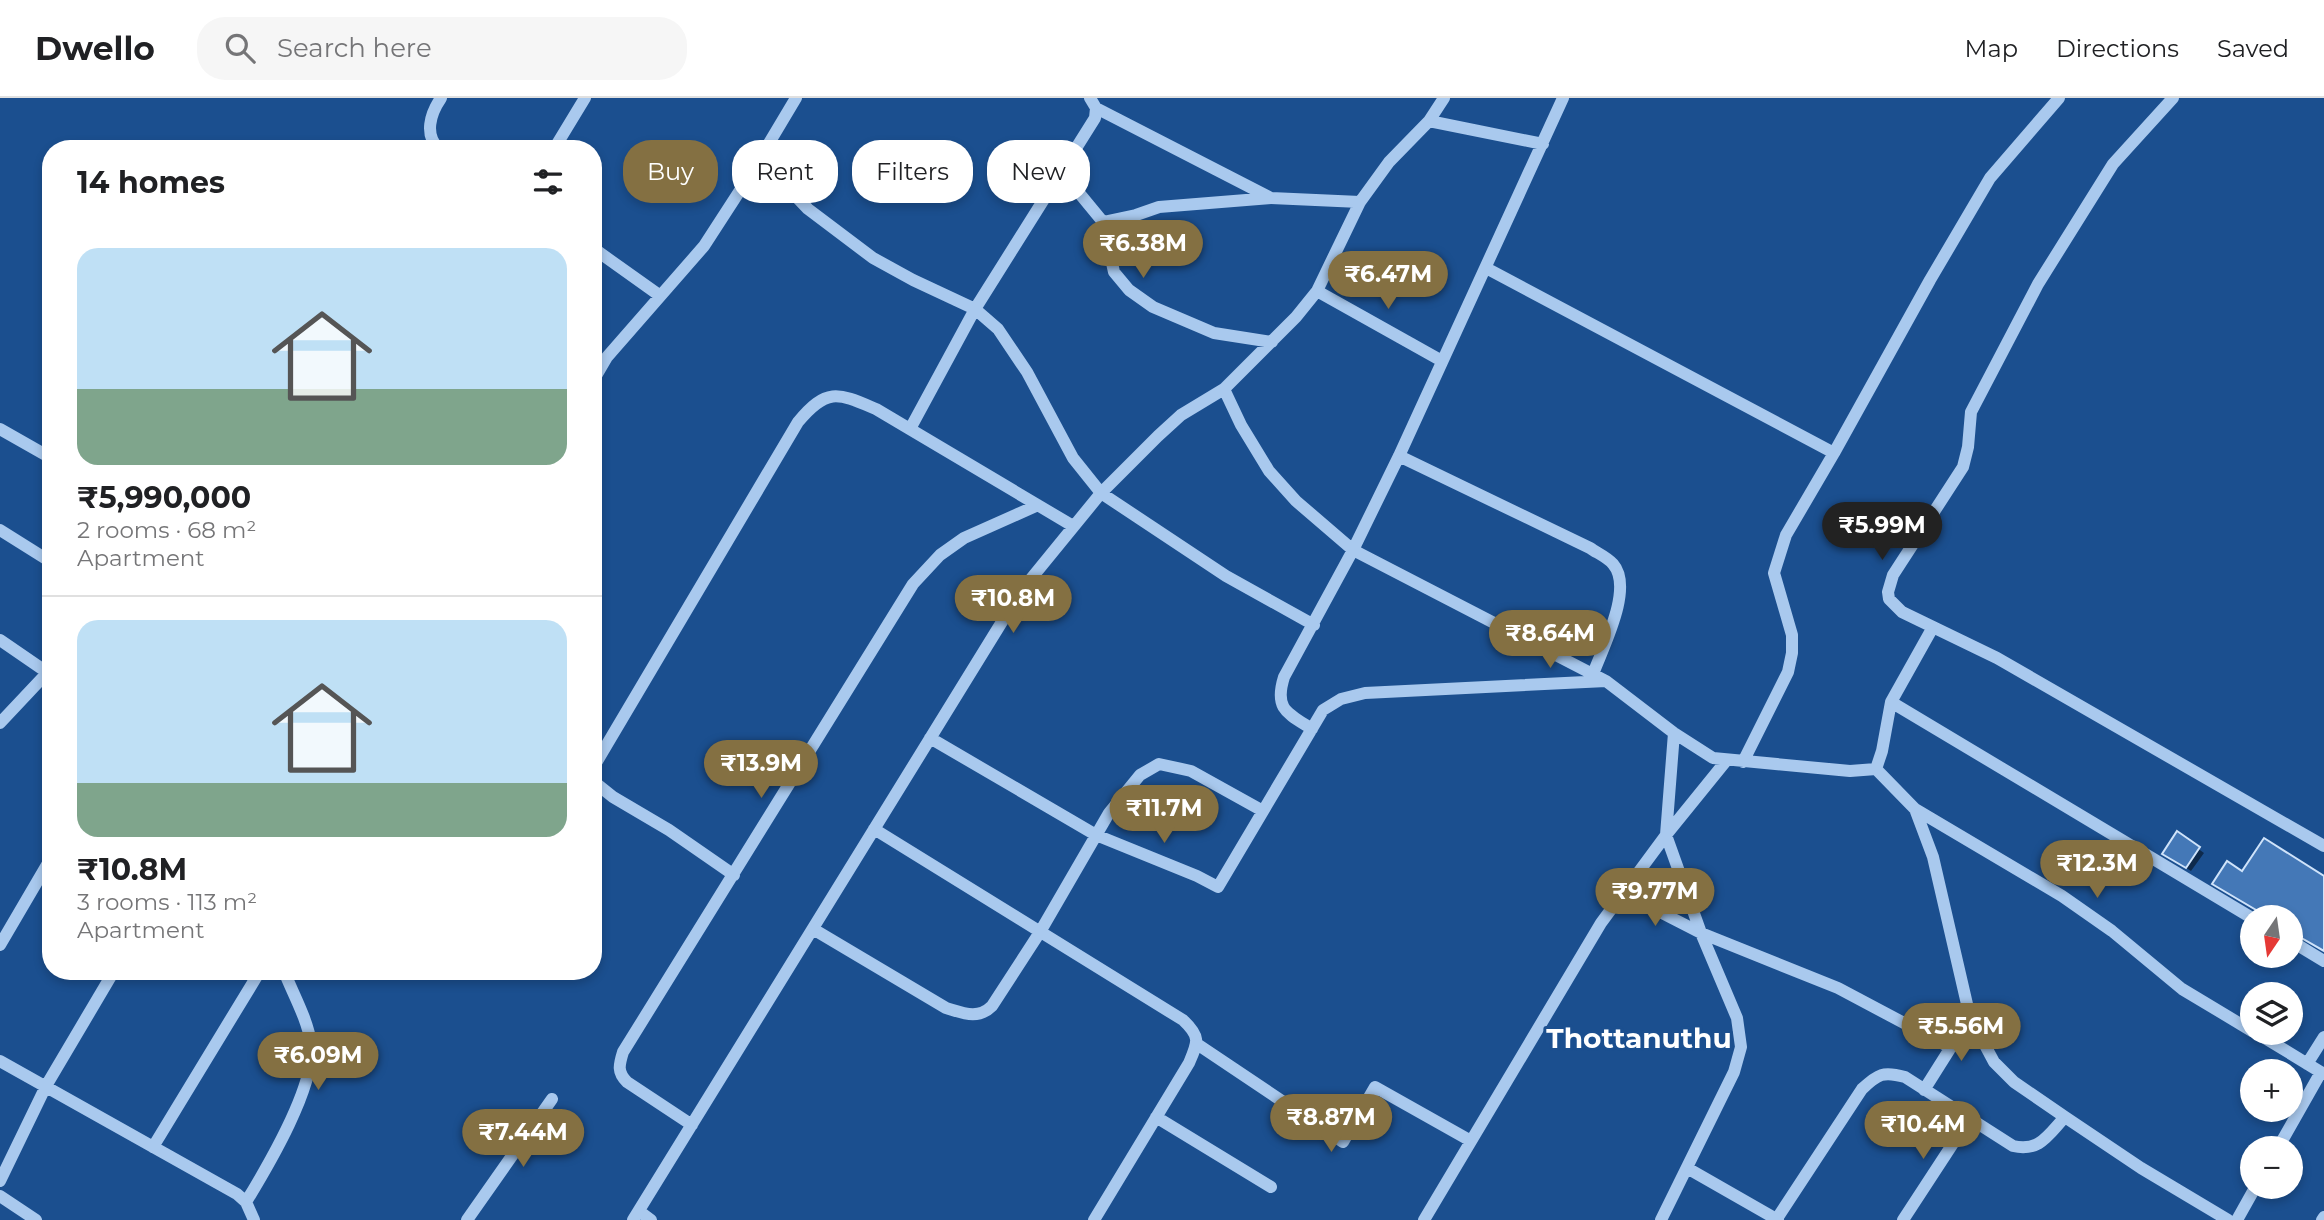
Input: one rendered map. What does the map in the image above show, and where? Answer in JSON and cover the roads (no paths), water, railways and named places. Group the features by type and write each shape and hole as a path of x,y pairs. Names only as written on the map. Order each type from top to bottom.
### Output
{"street":[{"path":"431,140 429,130 435,107 441,98"},
{"path":"559,140 585,98"},
{"path":"771,140 796,98"},
{"path":"652,1220 636,1215 1021,591 1101,493 1181,415 1224,389 1272,342 1317,291 1360,202 1389,162 1429,121 1444,98"},
{"path":"1312,729 1285,711 1279,700 1284,677 1314,625 1399,456 1563,98"},
{"path":"1743,762 1788,672 1792,653 1792,635 1774,573 1786,535 1990,177 2059,98"},
{"path":"2173,98 2113,164 2038,284 1971,412 1963,467 1893,575 1888,592 1889,599 1902,612 2009,664 2324,846"},
{"path":"1081,140 1095,118 1093,103"},
{"path":"1093,103 1271,198"},
{"path":"1429,121 1543,144"},
{"path":"1103,222 1159,207 1271,198 1360,202"},
{"path":"602,365 659,295 704,246 732,202"},
{"path":"802,203 840,234 883,263 975,309 998,329 1027,372 1073,458 1101,493 1226,576 1314,625"},
{"path":"910,429 975,309 1041,203"},
{"path":"1087,203 1103,222 1114,272 1129,290 1153,307 1214,333 1272,342"},
{"path":"602,254 659,295"},
{"path":"1486,268 1834,453"},
{"path":"1317,291 1442,361"},
{"path":"1224,389 1241,425 1269,471 1296,501 1353,550 1606,681 1674,733 1713,758 1850,771 1876,769"},
{"path":"602,753 798,422 810,408 827,397 845,396 876,409 1073,526"},
{"path":"0,429 42,453"},
{"path":"1399,456 1590,548 1612,562 1621,576 1621,595 1593,674"},
{"path":"692,1125 620,1075 619,1065 623,1052 913,584 940,555 964,538 1038,505"},
{"path":"0,530 42,556"},
{"path":"1876,769 1891,702 1933,627"},
{"path":"0,640 42,669"},
{"path":"0,723 42,681"},
{"path":"930,738 1096,835 1218,887 1323,710 1341,699 1365,693 1606,681"},
{"path":"1891,702 2240,911"},
{"path":"1661,1220 1734,1072 1741,1047 1737,1018 1701,933 1665,835 1674,733"},
{"path":"1424,1220 1594,935 1665,835 1726,761"},
{"path":"813,929 946,1008 977,1015 985,1013 1040,932 1096,835 1140,775 1159,764 1191,771 1263,811"},
{"path":"1876,769 1915,809 2062,895 2112,931 2182,989 2240,1024"},
{"path":"602,788 734,874"},
{"path":"1915,809 1933,857 1970,1017 1994,1062 2014,1082 2065,1117 2141,1168 2228,1220"},
{"path":"874,829 1184,1020 1196,1032 1197,1044 1189,1063 1094,1220"},
{"path":"0,945 42,873"},
{"path":"1623,893 1701,933 1838,988 1951,1048"},
{"path":"2303,948 2324,961"},
{"path":"0,1181 46,1086 109,980"},
{"path":"153,1147 255,980"},
{"path":"246,1202 272,1160 292,1118 310,1065 311,1044 305,1021 288,980"},
{"path":"1924,1090 1970,1017"},
{"path":"2307,1064 2324,1037"},
{"path":"1197,1044 1343,1142 1375,1087 1471,1141"},
{"path":"2275,1045 2322,1073 2285,1136"},
{"path":"0,1061 246,1202 254,1220"},
{"path":"1687,1167 1777,1220 1862,1089 1876,1076 1890,1073 1905,1077 2013,1146 2027,1149 2037,1146 2065,1117"},
{"path":"467,1220 552,1099"},
{"path":"1156,1117 1271,1187"},
{"path":"1903,1220 1969,1119"},
{"path":"0,1196 36,1220"},
{"path":"2237,1220 2249,1199"}],"district":[{"name":"Thottanuthu","path":"1639,1038"}]}
